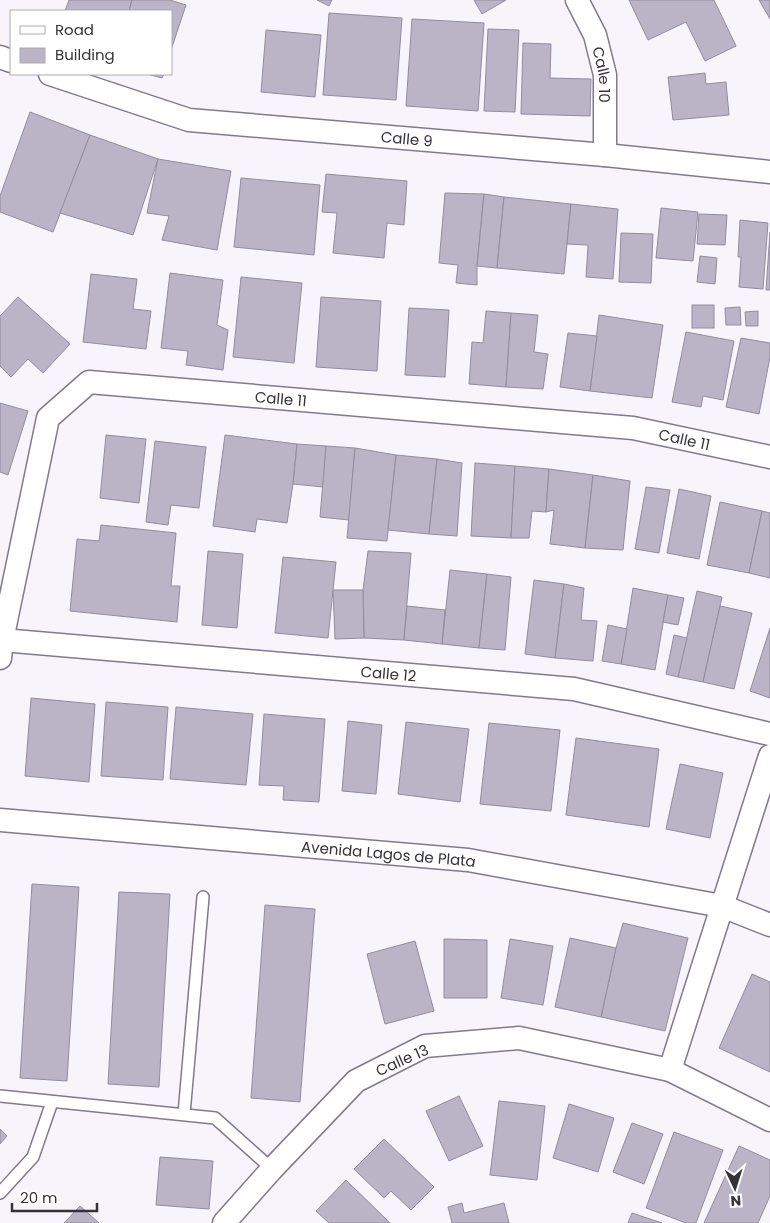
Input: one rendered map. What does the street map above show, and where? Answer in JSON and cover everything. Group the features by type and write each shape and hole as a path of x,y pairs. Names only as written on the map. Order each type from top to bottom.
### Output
{"street":[{"name":"Calle 10","path":"577,0 595,35 606,75 605,155"},
{"name":"Calle 9","path":"53,75 189,120 605,155 770,172"},
{"name":"Calle 11","path":"1,649 48,418 89,382 633,428 770,457"},
{"name":"Calle 12","path":"1,649 574,690 770,734"},
{"path":"670,1070 770,756"},
{"name":"Avenida Lagos de Plata","path":"0,820 468,860 722,906 770,925"},
{"name":"Calle 13","path":"224,1223 356,1081 425,1046 519,1038 670,1070 770,1120"}],"lane":[{"path":"184,1114 203,897"},
{"path":"0,1096 215,1118 272,1170"},
{"path":"0,1193 33,1158 52,1102"}],"building":[{"path":"69,0 132,0 129,10 65,10"},
{"path":"132,0 170,0 186,5 172,47 172,10 129,10"},
{"path":"317,0 332,0 329,6"},
{"path":"474,0 506,0 482,14"},
{"path":"629,0 714,0 736,46 705,61 686,22 648,40"},
{"path":"759,0 770,0 770,19"},
{"path":"329,13 402,18 396,100 323,95"},
{"path":"412,19 484,23 478,111 406,106"},
{"path":"488,29 519,30 515,112 484,111"},
{"path":"266,30 321,35 315,97 261,92"},
{"path":"523,43 551,44 550,78 591,79 590,116 521,114"},
{"path":"705,73 706,84 726,82 729,115 673,120 668,77"},
{"path":"151,75 164,75 162,78"},
{"path":"30,112 90,135 53,232 0,212 0,196"},
{"path":"90,135 158,159 133,235 60,213"},
{"path":"158,159 231,171 217,250 162,240 169,216 147,213"},
{"path":"326,174 407,181 404,225 387,223 384,258 333,253 337,213 322,212"},
{"path":"241,178 320,185 314,255 234,247"},
{"path":"445,193 484,194 477,285 456,283 458,265 439,263"},
{"path":"484,194 504,197 497,268 477,266"},
{"path":"504,197 571,204 564,274 497,268"},
{"path":"571,204 618,209 613,279 586,277 588,245 567,244"},
{"path":"661,208 698,212 693,261 656,258"},
{"path":"699,214 727,215 725,245 697,244"},
{"path":"740,220 768,223 763,289 739,287 741,257 738,257"},
{"path":"770,232 770,290 766,290"},
{"path":"621,233 653,234 651,283 619,282"},
{"path":"700,256 717,258 715,284 697,282"},
{"path":"170,273 223,280 217,325 228,330 223,370 186,365 188,351 161,348"},
{"path":"91,274 137,279 133,309 151,311 146,349 83,342"},
{"path":"241,277 302,283 294,363 233,357"},
{"path":"18,297 70,344 43,373 28,359 11,377 0,366 0,316"},
{"path":"321,297 381,301 377,371 316,367"},
{"path":"692,305 714,305 714,328 692,328"},
{"path":"740,307 741,325 726,325 725,308"},
{"path":"409,308 449,310 445,377 405,375"},
{"path":"486,311 511,313 506,387 469,384 472,342 483,343"},
{"path":"758,311 758,326 746,326 745,312"},
{"path":"511,313 538,315 534,352 548,354 543,389 506,387"},
{"path":"599,315 663,325 652,398 590,391"},
{"path":"686,332 734,341 723,400 703,396 701,407 672,402"},
{"path":"568,333 597,336 590,391 560,387"},
{"path":"741,338 770,343 770,357 759,414 726,407"},
{"path":"0,403 28,411 8,475 0,472"},
{"path":"106,435 146,439 139,503 100,498"},
{"path":"225,435 297,444 287,523 257,519 255,532 213,526"},
{"path":"155,441 206,447 199,508 171,505 168,525 146,522"},
{"path":"297,444 326,446 323,487 293,484"},
{"path":"326,446 355,448 349,520 320,517"},
{"path":"355,448 396,455 387,541 347,538"},
{"path":"396,455 437,459 429,534 388,530"},
{"path":"437,459 462,463 457,536 429,534"},
{"path":"475,463 515,466 511,538 471,536"},
{"path":"515,466 549,469 546,512 532,511 529,538 511,538"},
{"path":"549,469 593,475 585,548 550,544 554,510 546,512"},
{"path":"593,475 630,481 623,550 585,548"},
{"path":"646,487 670,490 659,553 635,549"},
{"path":"679,489 711,496 699,559 667,553"},
{"path":"720,502 762,511 749,573 707,565"},
{"path":"762,511 770,513 770,578 749,573"},
{"path":"101,525 176,533 171,586 180,586 177,622 70,611 77,539 99,541"},
{"path":"208,551 243,554 237,628 202,625"},
{"path":"368,551 411,553 404,640 364,638 363,590"},
{"path":"283,557 336,562 328,638 275,633"},
{"path":"450,570 487,574 479,648 442,644"},
{"path":"487,574 511,577 505,650 479,648"},
{"path":"534,580 564,584 555,658 525,654"},
{"path":"564,584 584,588 581,620 597,621 593,661 555,658"},
{"path":"633,588 668,595 655,670 621,664"},
{"path":"333,590 363,590 364,638 335,639"},
{"path":"697,591 722,597 703,682 678,677"},
{"path":"668,595 684,598 678,625 663,622"},
{"path":"407,606 445,610 442,644 404,640"},
{"path":"720,606 752,613 734,689 703,682"},
{"path":"608,625 627,629 621,664 602,661"},
{"path":"770,628 770,698 750,691"},
{"path":"674,635 687,638 678,677 666,674"},
{"path":"31,698 95,704 89,782 25,776"},
{"path":"106,702 168,707 163,780 101,776"},
{"path":"176,707 253,714 246,785 170,779"},
{"path":"264,714 325,719 319,802 283,800 284,786 259,785"},
{"path":"348,721 382,725 376,794 342,791"},
{"path":"406,722 469,729 460,802 398,794"},
{"path":"489,723 560,730 551,811 480,804"},
{"path":"576,738 659,749 649,827 566,815"},
{"path":"680,764 723,773 710,838 666,829"},
{"path":"32,884 79,887 67,1081 20,1078"},
{"path":"119,892 170,894 159,1087 108,1084"},
{"path":"265,905 315,909 300,1102 251,1098"},
{"path":"623,923 688,938 665,1031 601,1017"},
{"path":"570,938 616,948 601,1017 555,1007"},
{"path":"444,939 487,940 487,998 444,998"},
{"path":"510,939 553,946 543,1005 501,998"},
{"path":"415,941 434,1011 385,1024 367,954"},
{"path":"752,974 770,982 770,1072 719,1048"},
{"path":"459,1096 483,1146 449,1161 426,1111"},
{"path":"499,1101 545,1106 537,1180 490,1175"},
{"path":"569,1104 614,1118 598,1172 553,1158"},
{"path":"632,1123 663,1134 644,1184 613,1172"},
{"path":"0,1129 7,1136 0,1144"},
{"path":"674,1132 723,1150 696,1223 686,1223 646,1208"},
{"path":"384,1139 434,1187 411,1210 391,1191 384,1198 354,1169"},
{"path":"739,1146 770,1160 770,1196 758,1223 704,1223"},
{"path":"160,1157 213,1161 209,1209 156,1205"},
{"path":"346,1180 390,1223 329,1223 316,1211"},
{"path":"462,1203 464,1213 504,1203 509,1223 452,1223 448,1207"},
{"path":"80,1206 99,1223 64,1223"},
{"path":"632,1213 662,1223 628,1223"}]}
